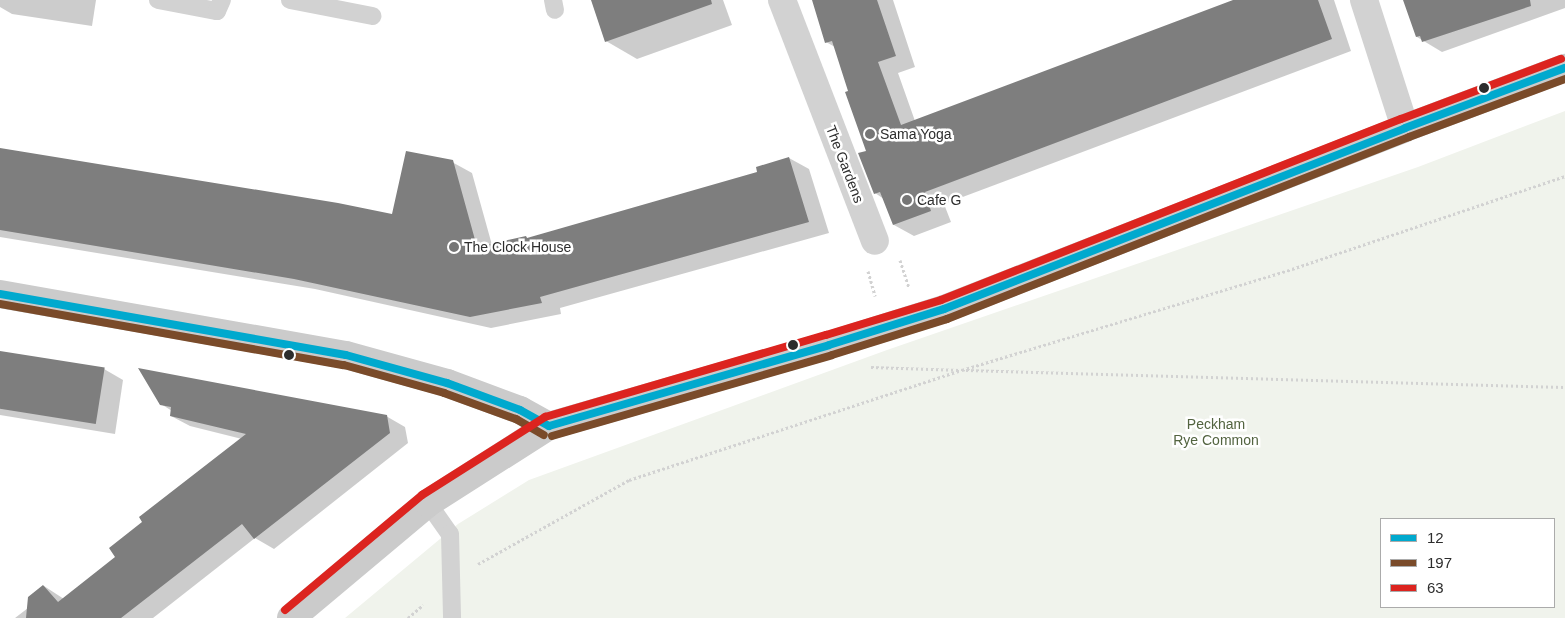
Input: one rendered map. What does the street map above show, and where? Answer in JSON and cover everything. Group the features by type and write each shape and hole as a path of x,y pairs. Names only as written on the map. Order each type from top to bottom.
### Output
{"main road":[{"path":"291,618 428,503 549,426 944,309 1405,128 1565,68"},
{"path":"0,294 346,355 447,383 520,410 549,426"}],"street":[{"name":"The Gardens","path":"782,0 875,241"},
{"path":"1364,0 1405,128"}],"lane":[{"path":"158,0 217,12 222,0"},
{"path":"290,0 372,16"},
{"path":"428,503 450,534 452,618"}],"path":[{"path":"408,618 451,580 629,480 962,370 1292,269 1565,176"},
{"path":"883,328 864,254 875,241 897,250 918,317"},
{"path":"861,367 1565,387"}],"green space":[{"name":"Peckham Rye Common","path":"1565,111 1565,618 345,618 458,524 529,480 887,350 1418,167"}],"building":[{"path":"591,0 711,0 712,4 605,42"},
{"path":"812,0 877,0 896,56 878,62 901,125 1233,0 1318,0 1332,39 925,192 931,211 893,225 880,192 874,194 858,153 866,151 845,92 848,91 832,41 825,43"},
{"path":"1403,0 1530,0 1531,6 1422,42 1420,36 1416,37"},
{"path":"0,148 338,203 392,214 406,151 453,160 477,247 526,236 527,238 757,172 756,167 789,157 809,222 540,297 542,303 470,317 294,279 0,230"},
{"path":"0,351 105,368 96,424 0,409"},
{"path":"138,368 387,415 390,433 254,539 242,524 121,618 26,618 28,597 43,585 58,602 115,557 109,548 142,522 139,517 246,434 170,416 171,407 160,405"}],"transit line":[{"name":"63","path":"285,610 422,495 545,417 941,300 1401,119 1561,59"},
{"name":"12","path":"549,426 829,345 944,309 1405,128 1565,68"},
{"name":"197","path":"552,436 832,355 947,319 1409,137 1565,79"},
{"name":"12","path":"0,294 346,355 447,383 520,410 549,426"},
{"name":"197","path":"0,304 344,365 444,393 516,419 544,435"}],"place":[{"name":"Sama Yoga","path":"870,134"},
{"name":"Cafe G","path":"907,200"},
{"name":"The Clock House","path":"454,247"}]}
